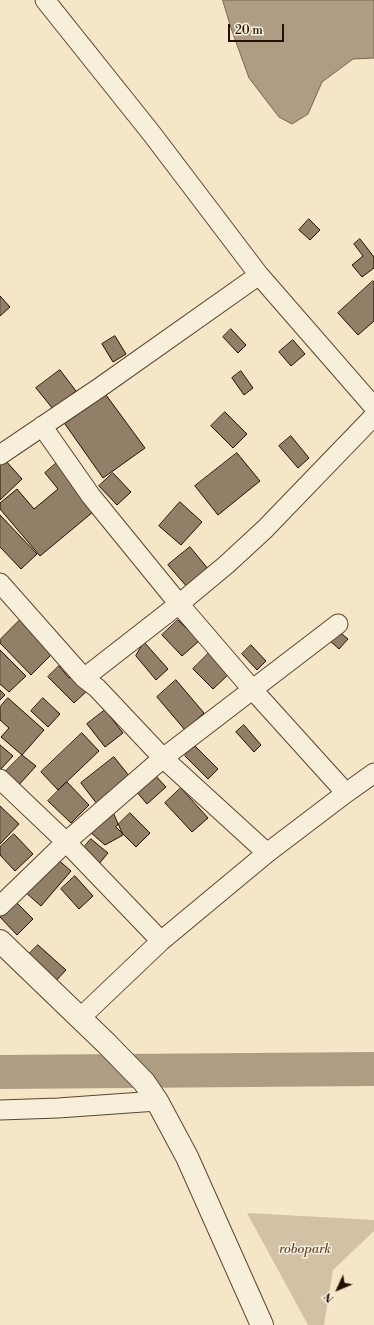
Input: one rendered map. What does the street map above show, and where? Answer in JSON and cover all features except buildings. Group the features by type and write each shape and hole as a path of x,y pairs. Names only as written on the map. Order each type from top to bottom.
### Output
{"street":[{"path":"45,0 152,134 259,274 374,407"},
{"path":"0,455 105,384 259,274"},
{"path":"84,678 179,604 226,565 265,529 374,416"},
{"path":"42,426 91,496 179,604 252,689 346,793"},
{"path":"0,584 84,678 97,688 163,758 267,853"},
{"path":"0,906 66,842 163,758 338,624"},
{"path":"80,1018 161,941 267,853 346,793 374,774"},
{"path":"0,779 66,842 161,941"},
{"path":"0,941 107,1044 144,1082 157,1101 187,1157 262,1325"},
{"path":"0,1110 58,1108 157,1101"}],"green space":[{"name":"robopark","path":"247,1213 374,1220 374,1231 333,1270 324,1325 308,1325"}],"shaded area":[{"path":"223,0 374,0 374,58 353,59 322,82 308,114 292,124 279,117 249,78 231,28"}],"waterway":[{"path":"0,1072 374,1069"}]}
